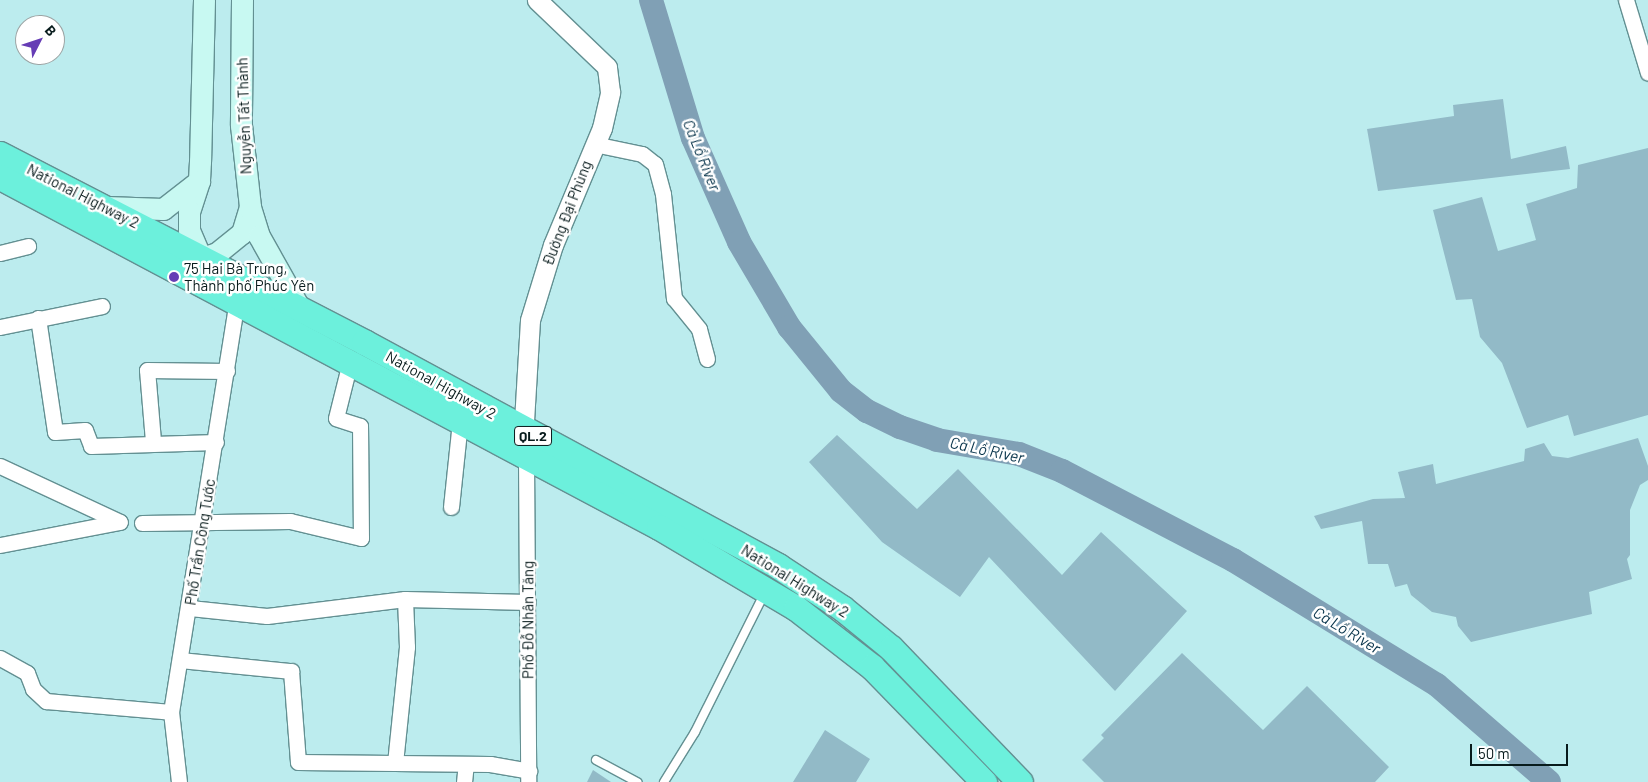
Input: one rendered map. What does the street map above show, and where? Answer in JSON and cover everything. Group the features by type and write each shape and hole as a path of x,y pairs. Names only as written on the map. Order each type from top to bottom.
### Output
{"highway":[{"name":"National Highway 2","path":"0,154 106,207 300,309 778,566 842,608 891,648 1020,782"},
{"name":"National Highway 2","path":"0,178 350,362 526,458 659,526 765,590 836,636 984,782"},
{"path":"765,590 778,566"}],"main road":[{"path":"204,0 199,181 189,211 189,230 201,258 217,253 242,233 250,207"},
{"name":"Nguyễn Tất Thành","path":"242,0 241,124 250,207 259,236 300,309"},
{"path":"106,207 163,209 199,181"}],"street":[{"name":"Đường Đại Phùng","path":"526,458 522,430 530,320 553,245 608,109 610,77 607,67 537,0"},
{"path":"1626,0 1648,73"},
{"path":"594,144 642,154 655,164 663,194 674,298 699,329 706,359"},
{"path":"0,253 28,246"},
{"name":"Phố Trần Công Tước","path":"179,782 171,712 204,524 237,302"},
{"path":"0,327 102,306"},
{"path":"38,318 56,432 85,430 91,446 153,441 216,442"},
{"path":"142,523 204,524 290,521 361,538 360,426 336,418 350,362"},
{"path":"153,441 147,370 227,371"},
{"path":"451,507 460,422"},
{"name":"Phố Đỗ Nhân Tăng","path":"526,458 529,776"},
{"path":"0,466 120,522 0,545"},
{"path":"395,763 408,647 405,600"},
{"path":"190,608 267,616 405,600 528,602"},
{"path":"0,658 27,673 33,689 46,701 171,712"},
{"path":"180,660 291,671 298,762 466,764 529,776"},
{"path":"464,782 466,764"}],"lane":[{"path":"664,782 695,732 765,590"},
{"path":"596,760 637,782"}],"building":[{"path":"1503,99 1511,159 1566,146 1570,169 1378,191 1367,129 1454,116 1453,105"},
{"path":"1648,148 1648,415 1574,436 1568,415 1527,428 1502,363 1480,337 1472,299 1456,300 1433,210 1482,197 1498,251 1536,240 1526,204 1577,188 1578,165"},
{"path":"837,435 917,509 958,469 1062,575 1101,532 1187,611 1115,691 989,557 960,597 882,542 809,462"},
{"path":"1638,438 1648,466 1648,480 1640,485 1630,510 1630,555 1627,559 1632,579 1589,592 1592,614 1471,642 1458,626 1456,617 1432,612 1411,595 1407,584 1395,587 1388,564 1368,564 1362,521 1321,529 1314,516 1373,499 1405,498 1398,472 1433,464 1436,484 1524,461 1525,449 1544,443 1552,456 1568,458"},
{"path":"1182,653 1263,730 1307,686 1389,767 1375,782 1104,782 1082,760 1104,738 1101,735"},
{"path":"825,730 870,759 856,782 793,782"},
{"path":"593,770 611,782 587,782"}],"waterway":[{"name":"Cà Lồ River","path":"651,0 693,138 739,242 789,327 841,391 867,411 900,427 937,440 1019,454 1062,471 1233,560 1437,685 1549,782"}],"place":[{"name":"75 Hai Bà Trưng, Thành phố Phúc Yên","path":"174,277"}]}
